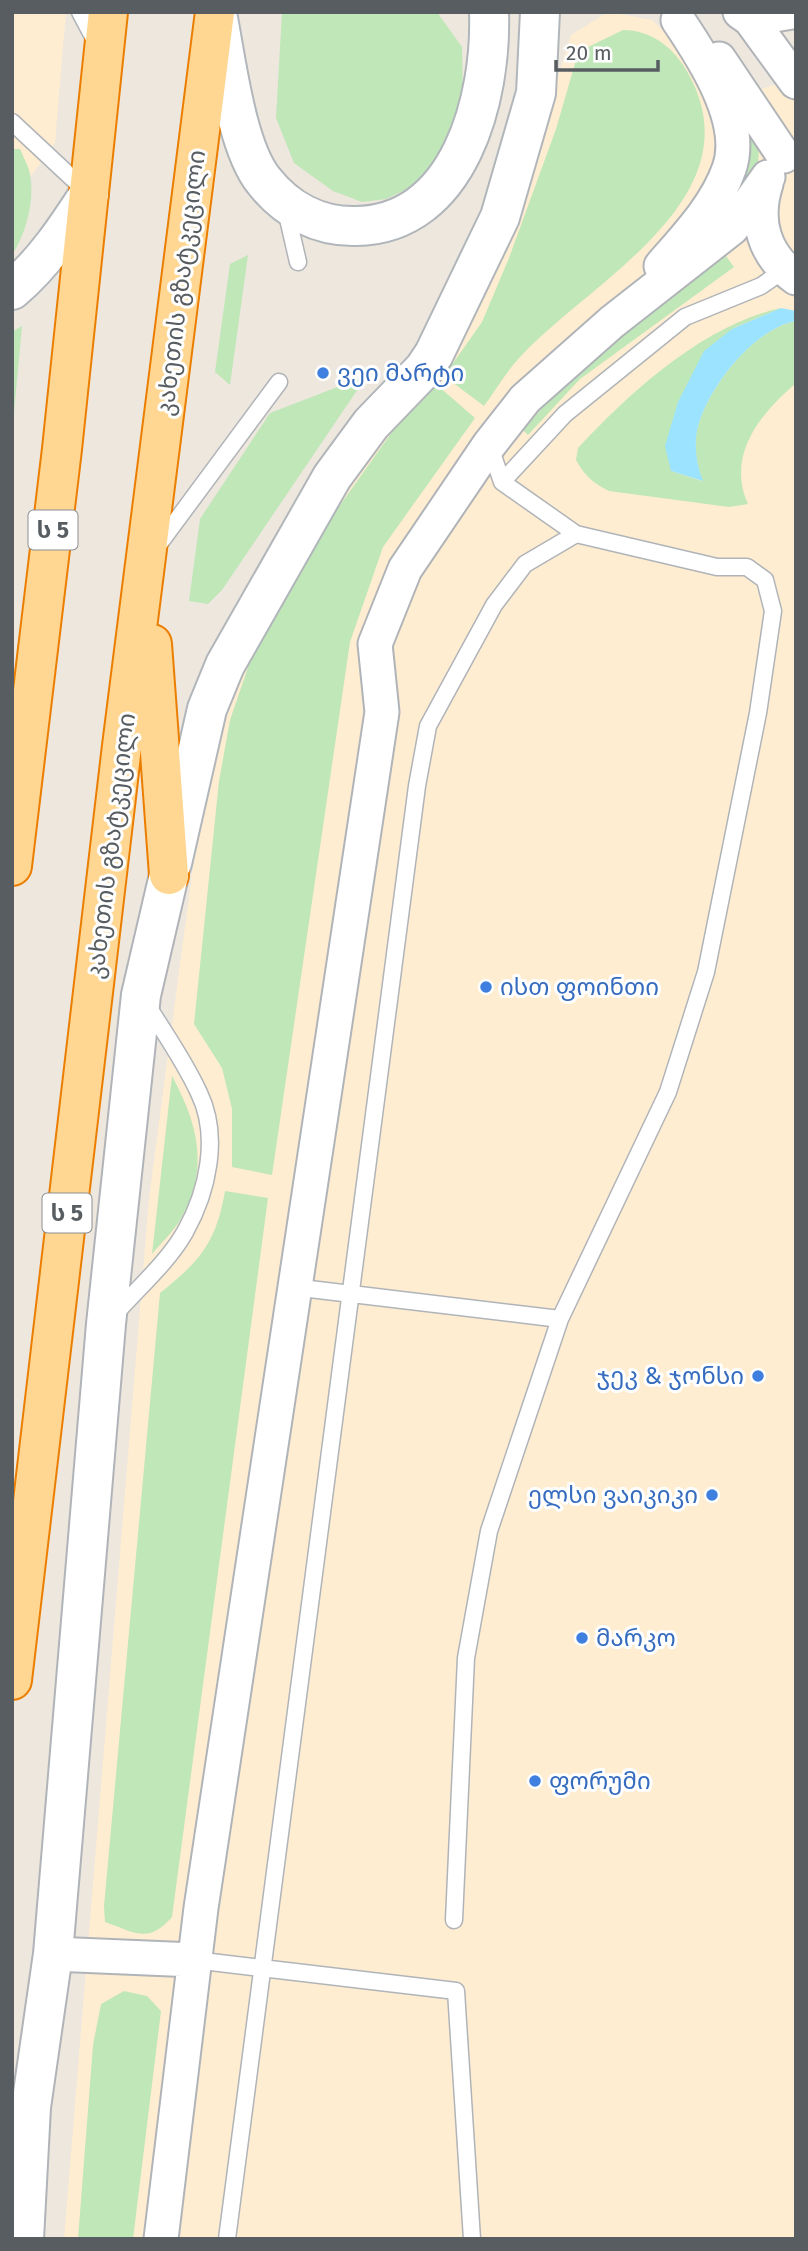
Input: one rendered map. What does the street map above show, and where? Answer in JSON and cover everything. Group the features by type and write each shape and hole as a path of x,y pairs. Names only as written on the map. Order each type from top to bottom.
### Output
{"highway":[{"name":"ს 5","path":"12,866 33,701 105,59 108,12"},
{"name":"კახეთის გზატკეცილი","path":"12,1680 122,746 216,12"},
{"path":"147,561 169,875"}],"main road":[{"path":"216,12 250,156 263,180 284,201 313,220 343,227 381,226 418,209 447,176 468,137 485,88 490,52 489,12"},
{"path":"24,2239 31,2106 53,1954 106,1324 141,995 207,709 225,665 332,477 371,424 424,369 434,354 500,217 537,93 540,12"},
{"path":"12,290 26,278 64,232 89,194"}],"street":[{"path":"745,16 792,12"},
{"path":"670,16 713,50 783,160"},
{"path":"612,322 704,217 730,167 732,135 713,72 670,16"},
{"path":"745,16 796,82"},
{"path":"783,160 761,201 761,226 769,250 790,274"},
{"path":"161,2239 194,1960 293,1287 382,712 375,644 405,569 489,445 525,398 612,322 723,236 783,160"},
{"path":"12,740 33,701"},
{"path":"53,1954 194,1960"}],"lane":[{"path":"80,12 105,59"},
{"path":"12,122 89,194"},
{"path":"284,201 298,262"},
{"path":"502,482 565,414 685,317 790,274"},
{"path":"147,561 279,382"},
{"path":"454,1920 466,1658 489,1531 560,1318 668,1092 706,972 758,713 773,611 765,580 747,567 717,567 576,534 502,482 489,445"},
{"path":"227,2239 417,786 428,726 494,605 525,564 576,534"},
{"path":"106,1324 184,1233 198,1203 208,1169 211,1129 200,1094 141,995"},
{"path":"293,1287 560,1318"},
{"path":"194,1960 263,1966 456,1991 472,2239"}],"shaded area":[{"path":"12,12 66,12 55,143 31,176 20,149 12,149"},
{"name":"ისთ ფოინთი","path":"608,12 652,20 693,58 716,103 796,78 796,2239 64,2239 149,1198 205,776 242,650 505,245 571,35"}],"green space":[{"path":"282,12 437,12 462,47 463,97 435,162 409,188 386,199 362,202 333,191 294,163 276,118"},
{"path":"623,30 644,33 662,43 677,57 689,75 704,119 701,160 684,198 656,233 623,266 522,355 484,406 444,376 482,322 509,258 556,129 576,60 588,47"},
{"path":"745,116 757,142 758,164 748,184 729,205"},
{"path":"12,149 20,149 27,165 31,195 25,227 12,255"},
{"path":"723,252 734,267 580,379 528,435 523,430 572,373"},
{"path":"248,255 230,385 215,372 230,264"},
{"path":"781,308 732,329 671,471 702,481 696,438 699,423 713,392 736,360 750,347 780,326 796,321 796,383 759,422 744,452 742,486 748,504 729,507 609,491 586,474 576,460 578,448 645,383 670,363 724,329"},
{"path":"22,326 12,434 12,332"},
{"path":"361,378 364,380 222,590 208,604 189,601 200,519 270,413"},
{"path":"437,385 475,418 383,547 350,642 272,1175 232,1167 232,1109 222,1068 194,1024 219,781 230,720 256,644 333,515 392,432"},
{"path":"172,1076 194,1129 198,1165 195,1183 180,1220 152,1254"},
{"path":"225,1191 268,1198 172,1917 156,1931 141,1934 105,1922 104,1906 160,1293 186,1271 204,1250 217,1224"},
{"path":"124,1991 147,1996 161,2011 133,2239 78,2239 93,2045 101,2004"}],"water":[{"path":"781,308 796,311 796,321 765,335 736,360 705,408 697,430 696,445 703,481 671,471 665,446 678,402 704,351 732,329"}],"place":[{"name":"ვეი მარტი","path":"323,373"},
{"name":"ისთ ფოინთი","path":"486,987"},
{"name":"ჯეკ & ჯონსი","path":"758,1376"},
{"name":"ელსი ვაიკიკი","path":"712,1495"},
{"name":"მარკო","path":"582,1638"},
{"name":"ფორუმი","path":"535,1781"}]}
